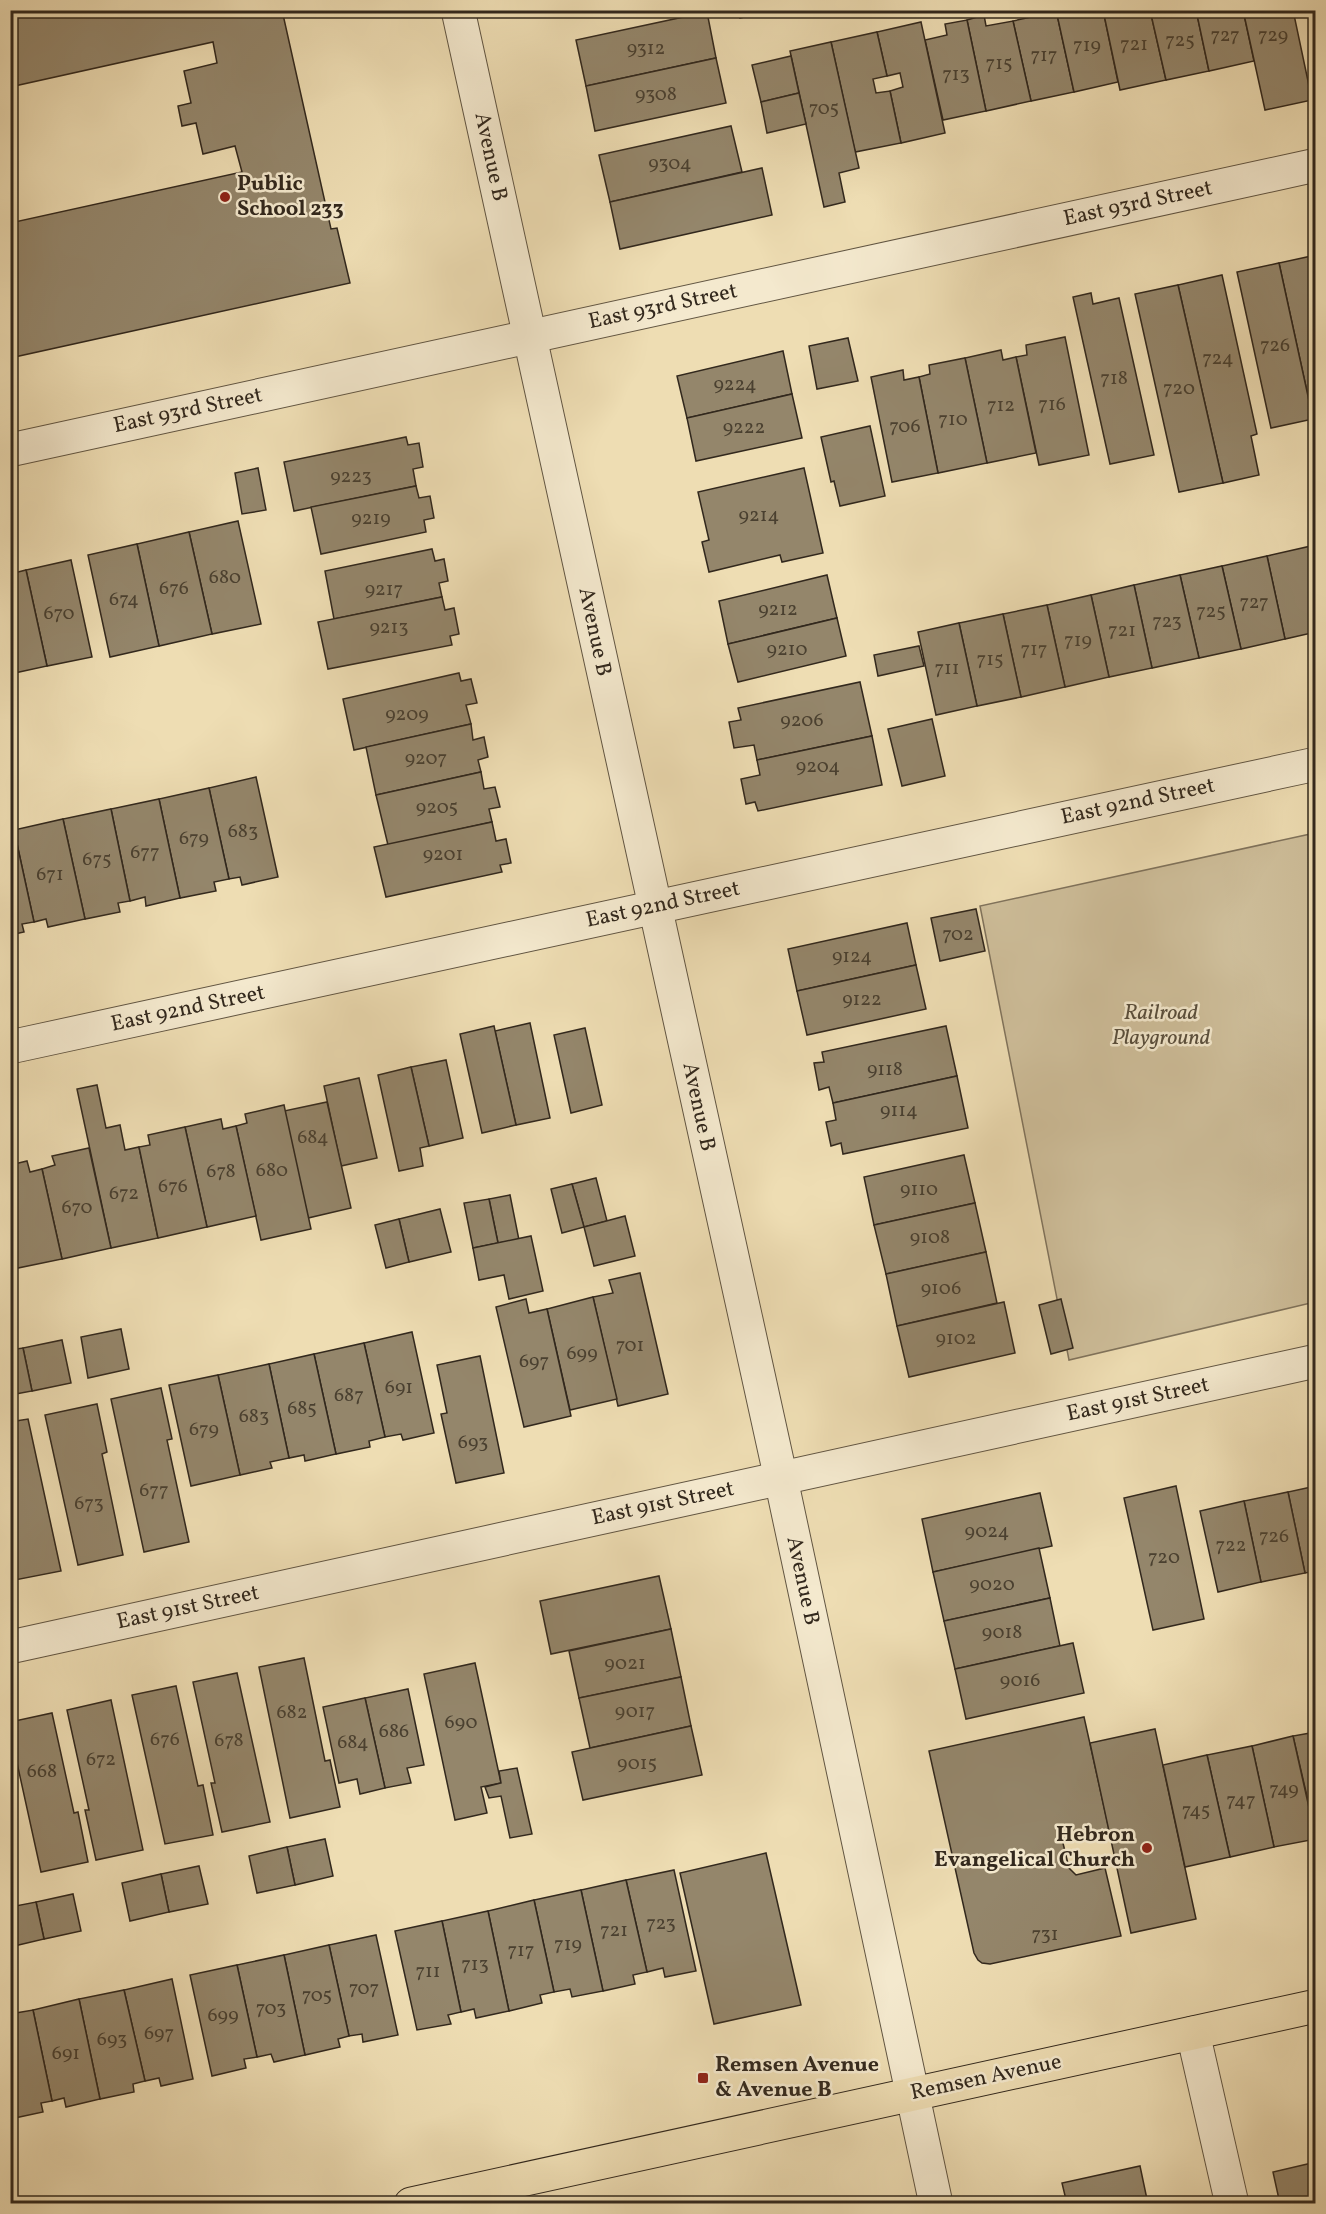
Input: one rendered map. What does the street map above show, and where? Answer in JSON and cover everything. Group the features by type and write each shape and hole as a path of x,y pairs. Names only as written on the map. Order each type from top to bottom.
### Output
{"main road":[{"name":"Remsen Avenue","path":"411,2204 1316,2006"}],"street":[{"name":"Avenue B","path":"458,10 781,1479 936,2204"},
{"name":"East 93rd Street","path":"10,450 1316,165"},
{"name":"East 92nd Street","path":"10,1047 1316,764"},
{"name":"East 91st Street","path":"10,1647 1316,1361"},
{"path":"1193,2033 1232,2204"}],"green space":[{"name":"Railroad Playground","path":"1315,833 1315,1302 1069,1360 980,906"}],"building":[{"name":"Public School 233","path":"10,10 282,10 331,229 337,228 350,283 10,358 10,223 242,172 235,146 203,154 196,123 182,126 178,106 191,103 184,71 217,63 213,42 10,87"},
{"path":"571,10 602,10 572,17"},
{"path":"738,10 773,10 740,18"},
{"path":"1034,10 1056,10 1074,92 1031,101 1013,21 1036,16"},
{"path":"1056,10 1103,10 1118,82 1074,92"},
{"path":"1103,10 1150,10 1166,80 1120,90"},
{"path":"1150,10 1196,10 1209,71 1166,80"},
{"path":"1196,10 1243,10 1254,61 1209,71"},
{"path":"1243,10 1293,10 1312,100 1265,110"},
{"path":"707,12 716,58 586,86 576,40"},
{"path":"984,15 986,26 1013,21 1031,101 986,111 967,20"},
{"path":"967,20 986,111 943,120 925,40 947,35 945,24"},
{"path":"921,22 945,133 901,143 890,91 903,87 900,73 887,76 877,32"},
{"path":"877,32 887,76 873,79 876,93 890,91 901,143 855,152 831,42"},
{"path":"831,42 859,168 839,173 845,202 824,207 790,51"},
{"path":"791,56 799,93 761,102 752,65"},
{"path":"716,58 726,103 595,131 586,86"},
{"path":"799,93 806,124 767,133 761,102"},
{"path":"731,126 742,172 610,202 599,155"},
{"path":"762,168 772,215 620,249 610,202"},
{"path":"1316,255 1316,418 1313,419 1279,263"},
{"path":"1279,263 1313,419 1271,428 1237,272"},
{"path":"1222,275 1257,434 1251,436 1259,475 1223,483 1178,285"},
{"path":"1178,285 1223,483 1179,492 1135,294"},
{"path":"1091,293 1093,304 1119,298 1154,455 1110,464 1073,297"},
{"path":"1065,337 1089,455 1039,465 1016,357 1027,355 1026,345"},
{"path":"848,338 858,381 817,389 809,346"},
{"path":"1001,350 1003,360 1016,357 1036,453 987,463 965,358"},
{"path":"783,351 792,394 687,418 677,376"},
{"path":"965,358 987,463 938,473 919,377 930,374 929,365"},
{"path":"903,370 904,380 919,377 938,473 892,482 871,377"},
{"path":"792,394 802,438 696,461 687,418"},
{"path":"870,426 885,496 840,506 834,481 831,482 821,437"},
{"path":"406,437 408,445 419,443 423,467 413,469 416,486 294,511 284,462"},
{"path":"258,468 266,510 242,514 235,473"},
{"path":"804,468 823,553 782,562 780,555 709,572 702,542 709,540 698,492"},
{"path":"416,486 419,498 430,496 434,518 424,520 426,532 321,554 311,507"},
{"path":"238,521 261,624 212,634 189,532"},
{"path":"189,532 212,634 159,646 137,544"},
{"path":"137,544 159,646 110,657 88,555"},
{"path":"1311,546 1316,569 1316,632 1285,639 1267,556"},
{"path":"432,549 435,561 444,559 448,581 439,583 442,597 334,619 325,571"},
{"path":"1267,556 1285,639 1241,649 1222,566"},
{"path":"71,560 92,657 47,666 26,570"},
{"path":"1222,566 1241,649 1199,658 1180,575"},
{"path":"26,570 47,666 10,674 10,574"},
{"path":"827,575 837,618 728,644 719,601"},
{"path":"1180,575 1199,658 1152,668 1134,585"},
{"path":"1134,585 1152,668 1109,677 1091,595"},
{"path":"1091,595 1109,677 1065,687 1047,605"},
{"path":"442,597 445,610 454,608 459,634 450,636 452,645 328,669 318,622"},
{"path":"1047,605 1065,687 1021,697 1003,614"},
{"path":"1003,614 1021,697 977,706 959,623"},
{"path":"837,618 846,656 738,682 728,644"},
{"path":"959,623 977,706 936,715 918,632"},
{"path":"919,646 924,666 878,676 874,655"},
{"path":"459,673 461,681 471,679 477,703 466,705 471,724 354,750 343,699"},
{"path":"860,682 872,736 757,760 754,745 734,748 729,722 741,720 738,708"},
{"path":"932,719 945,776 902,786 888,729"},
{"path":"471,724 473,740 484,737 488,757 478,760 481,772 376,795 366,747"},
{"path":"872,736 882,785 758,811 755,802 746,804 741,779 760,775 757,760"},
{"path":"481,772 484,789 495,787 500,807 489,809 492,822 388,845 376,795"},
{"path":"256,777 278,877 242,885 240,877 229,879 209,788"},
{"path":"209,788 229,879 214,882 216,891 180,898 159,799"},
{"path":"159,799 180,898 146,906 145,897 130,901 111,809"},
{"path":"111,809 130,901 118,903 120,912 85,919 63,819"},
{"path":"63,819 85,919 48,927 46,919 34,922 14,830"},
{"path":"492,822 496,841 506,839 511,863 500,865 502,872 386,897 374,847"},
{"path":"14,830 34,922 22,924 24,932 10,935 10,831"},
{"path":"976,909 985,951 940,961 931,918"},
{"path":"907,923 916,965 797,991 788,949"},
{"path":"916,965 926,1009 807,1035 797,991"},
{"path":"530,1023 550,1118 516,1125 495,1031"},
{"path":"494,1026 516,1125 482,1133 460,1034"},
{"path":"946,1026 957,1076 833,1103 829,1087 819,1090 814,1063 824,1062 822,1052"},
{"path":"585,1028 602,1105 571,1113 554,1035"},
{"path":"446,1060 463,1138 429,1146 411,1067"},
{"path":"411,1067 429,1146 420,1148 423,1166 399,1171 378,1075"},
{"path":"957,1076 968,1128 843,1154 841,1143 831,1146 826,1122 836,1120 833,1103"},
{"path":"359,1078 377,1158 341,1166 324,1086"},
{"path":"97,1085 106,1128 120,1125 125,1150 139,1147 158,1238 111,1248 77,1089"},
{"path":"327,1102 351,1208 308,1218 284,1111"},
{"path":"284,1105 311,1229 261,1240 236,1126 247,1123 245,1114"},
{"path":"221,1119 223,1129 236,1126 256,1216 207,1227 185,1127"},
{"path":"185,1127 207,1227 158,1238 139,1147 150,1145 148,1135"},
{"path":"89,1148 111,1248 62,1259 42,1169 55,1165 52,1156"},
{"path":"964,1155 975,1203 874,1225 864,1177"},
{"path":"27,1161 30,1172 42,1169 62,1259 13,1269 10,1256 10,1165"},
{"path":"596,1178 607,1221 584,1227 572,1184"},
{"path":"572,1184 584,1227 562,1233 551,1189"},
{"path":"510,1195 519,1240 498,1243 489,1199"},
{"path":"489,1199 498,1243 473,1248 464,1203"},
{"path":"975,1203 986,1252 886,1274 874,1225"},
{"path":"440,1209 451,1252 409,1262 399,1219"},
{"path":"625,1216 635,1256 594,1266 584,1227"},
{"path":"399,1219 409,1262 386,1268 375,1225"},
{"path":"531,1236 543,1291 509,1299 504,1275 479,1280 473,1248"},
{"path":"986,1252 997,1303 897,1326 886,1274"},
{"path":"640,1273 668,1394 618,1406 593,1297 613,1293 609,1280"},
{"path":"593,1297 617,1399 570,1410 547,1309"},
{"path":"526,1299 529,1313 547,1309 571,1416 524,1427 496,1307"},
{"path":"1061,1299 1073,1348 1051,1354 1039,1305"},
{"path":"1004,1302 1015,1353 909,1377 897,1326"},
{"path":"121,1329 129,1369 88,1378 81,1337"},
{"path":"412,1332 434,1433 403,1440 401,1434 385,1437 364,1343"},
{"path":"62,1340 71,1383 32,1391 23,1348"},
{"path":"364,1343 385,1437 369,1441 370,1447 336,1454 314,1354"},
{"path":"23,1348 32,1391 10,1395 10,1350"},
{"path":"314,1354 336,1454 305,1461 304,1455 289,1458 269,1364"},
{"path":"480,1356 504,1473 456,1483 441,1414 447,1413 437,1365"},
{"path":"269,1364 289,1458 270,1462 272,1468 240,1475 218,1375"},
{"path":"218,1375 240,1475 191,1486 169,1385"},
{"path":"161,1388 172,1439 167,1440 189,1542 144,1552 111,1399"},
{"path":"97,1404 107,1452 102,1454 123,1555 78,1565 45,1415"},
{"path":"28,1419 61,1571 15,1580 10,1559 10,1422"},
{"path":"1176,1486 1204,1619 1153,1630 1124,1498"},
{"path":"1316,1486 1316,1571 1305,1573 1288,1492"},
{"path":"1288,1492 1305,1573 1261,1582 1244,1501"},
{"path":"1040,1493 1052,1546 933,1572 922,1519"},
{"path":"1244,1501 1261,1582 1218,1592 1200,1511"},
{"path":"1039,1548 1050,1598 944,1621 933,1572"},
{"path":"659,1576 671,1629 551,1654 540,1601"},
{"path":"1050,1598 1060,1646 955,1669 944,1621"},
{"path":"671,1629 681,1677 579,1698 569,1651"},
{"path":"1073,1643 1084,1693 966,1719 955,1669"},
{"path":"304,1658 325,1761 330,1760 340,1807 290,1818 259,1667"},
{"path":"475,1663 501,1783 481,1787 487,1813 455,1820 424,1674"},
{"path":"237,1673 270,1822 222,1832 211,1783 215,1783 193,1682"},
{"path":"681,1677 691,1726 590,1748 579,1698"},
{"path":"176,1686 198,1786 203,1785 213,1835 165,1844 132,1695"},
{"path":"408,1689 424,1765 407,1768 411,1783 385,1788 365,1698"},
{"path":"365,1698 385,1788 360,1794 357,1779 339,1783 323,1707"},
{"path":"111,1700 143,1850 96,1860 85,1810 89,1810 67,1710"},
{"path":"52,1713 74,1813 78,1812 88,1862 41,1872 10,1731 10,1722"},
{"path":"1084,1717 1109,1829 1062,1839 1069,1868 1076,1875 1105,1868 1121,1936 990,1964 982,1963 974,1953 929,1751"},
{"path":"691,1726 702,1775 583,1800 572,1752"},
{"name":"Hebron Evangelical Church","path":"1155,1729 1196,1919 1131,1933 1090,1743"},
{"path":"1316,1732 1316,1835 1293,1736"},
{"path":"1293,1736 1316,1839 1274,1847 1252,1746"},
{"path":"1252,1746 1274,1847 1230,1857 1207,1755"},
{"path":"1207,1755 1230,1857 1185,1867 1163,1765"},
{"path":"517,1768 532,1834 510,1838 501,1796 489,1798 485,1787 501,1783 499,1771"},
{"path":"325,1839 333,1876 295,1885 287,1847"},
{"path":"10,1847 17,1877 10,1879"},
{"path":"287,1847 295,1885 257,1893 249,1856"},
{"path":"766,1853 801,2005 714,2024 680,1873"},
{"path":"199,1866 208,1904 169,1912 161,1874"},
{"path":"674,1870 696,1971 665,1977 663,1968 647,1972 626,1880"},
{"path":"161,1874 169,1912 130,1921 122,1883"},
{"path":"626,1880 647,1972 633,1975 635,1984 603,1991 581,1890"},
{"path":"581,1890 603,1991 572,1997 570,1989 554,1992 534,1900"},
{"path":"73,1894 81,1931 44,1939 36,1902"},
{"path":"534,1900 554,1992 540,1995 542,2003 509,2011 488,1911"},
{"path":"36,1902 44,1939 10,1947 10,1907"},
{"path":"488,1911 509,2011 476,2018 474,2009 461,2012 442,1921"},
{"path":"442,1921 461,2012 448,2015 451,2024 417,2030 395,1931"},
{"path":"376,1935 398,2035 363,2042 362,2034 349,2036 329,1945"},
{"path":"329,1945 349,2036 338,2039 340,2047 305,2055 284,1955"},
{"path":"284,1955 305,2055 274,2062 271,2054 257,2057 237,1965"},
{"path":"237,1965 257,2057 244,2059 246,2068 212,2076 190,1975"},
{"path":"172,1979 193,2079 161,2086 159,2078 145,2081 124,1990"},
{"path":"124,1990 145,2081 133,2084 134,2092 100,2099 79,1999"},
{"path":"79,1999 100,2099 66,2107 64,2098 52,2101 33,2010"},
{"path":"33,2010 52,2101 41,2103 43,2112 10,2119 10,2014"},
{"path":"1316,2162 1316,2204 1280,2204 1273,2172"},
{"path":"1140,2166 1148,2204 1067,2204 1062,2183"}],"place":[{"name":"Public School 233","path":"225,197"},
{"name":"Hebron Evangelical Church","path":"1147,1848"},
{"name":"Remsen Avenue & Avenue B","path":"703,2078"}]}
